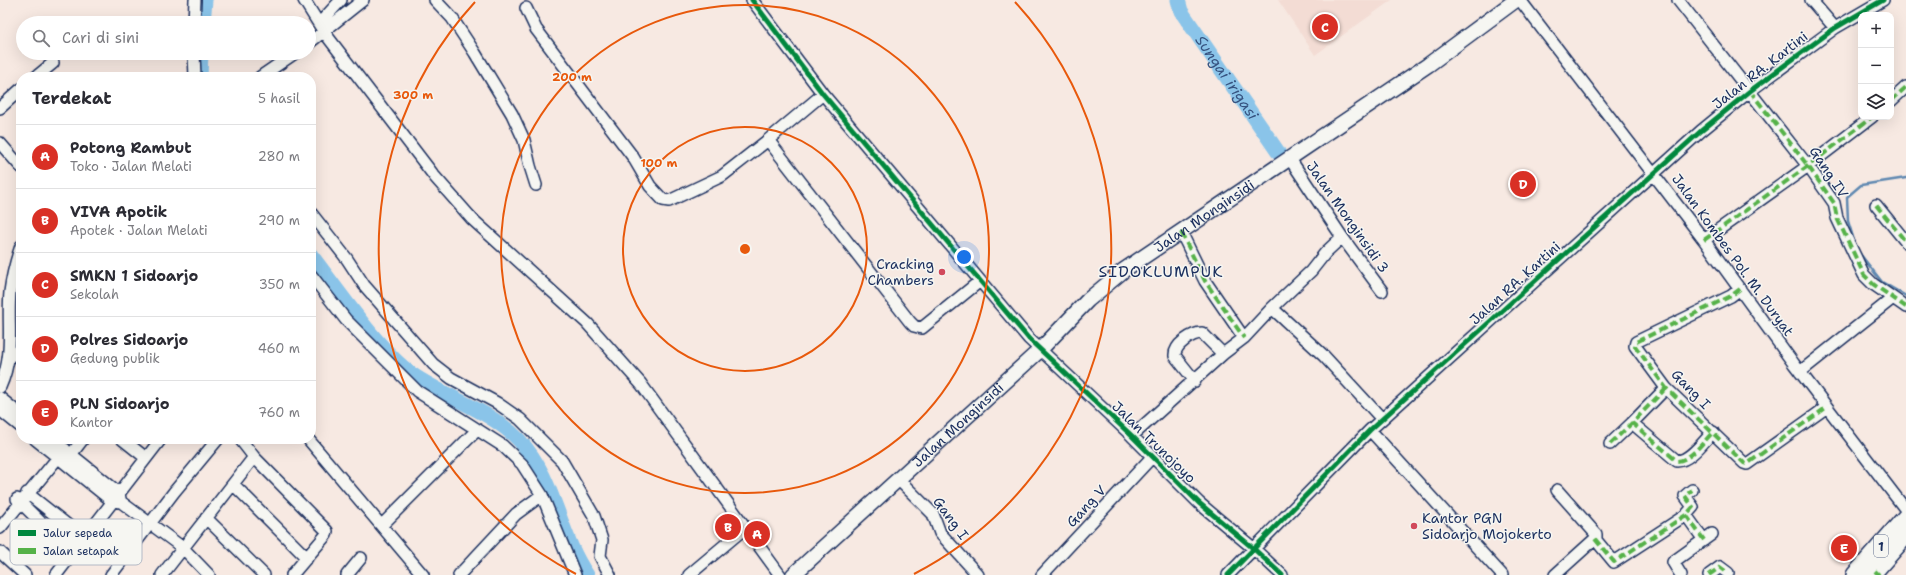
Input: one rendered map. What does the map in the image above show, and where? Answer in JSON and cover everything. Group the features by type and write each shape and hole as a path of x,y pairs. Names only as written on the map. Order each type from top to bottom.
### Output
{"highway":[{"name":"1","path":"1855,575 1906,517"},
{"name":"1","path":"1875,574 1906,536"}],"main road":[{"name":"Jalan Monginsidi","path":"793,575 1040,350 1088,300 1124,270 1428,65 1516,0"}],"street":[{"path":"194,16 195,0"},
{"path":"304,0 314,16"},
{"path":"316,35 341,0"},
{"path":"322,28 363,0"},
{"path":"435,0 452,18 512,114 524,140 536,185"},
{"name":"Jalan Trunojoyo","path":"752,0 823,94 1040,350 1132,436 1199,504 1253,548 1282,575"},
{"name":"Jalan Kombes Pol. M. Duryat","path":"1520,0 1704,240 1800,372 1906,510"},
{"path":"1678,0 1750,91"},
{"path":"1811,0 1835,28"},
{"name":"Jalan RA. Kartini","path":"1228,575 1370,430 1701,131 1750,91 1835,28 1883,0"},
{"path":"526,8 536,29 633,157 650,186 663,200 669,201 722,176 823,94"},
{"path":"316,19 435,177 472,219 586,323 641,384 780,575"},
{"path":"194,60 195,72"},
{"path":"267,72 285,60"},
{"path":"42,72 53,63"},
{"path":"1894,98 1906,87"},
{"name":"Gang IV","path":"1750,91 1808,166 1834,203 1837,218 1861,271 1873,284 1906,307"},
{"path":"0,108 16,94"},
{"path":"1704,240 1808,166 1868,120"},
{"path":"768,140 914,326 922,328 929,324 980,281"},
{"path":"0,143 16,161"},
{"name":"Jalan Monginsidi 3","path":"1290,159 1342,237 1382,291"},
{"path":"1876,205 1906,242"},
{"path":"316,219 347,259 364,285 433,364 451,378 497,403 520,419 562,461 594,516 602,540 600,556 610,575"},
{"path":"1181,232 1205,281 1244,338"},
{"path":"1132,436 1195,381 1223,354 1244,338 1272,308 1311,271 1326,252 1342,237"},
{"path":"0,387 6,373 9,350 10,292 16,263"},
{"path":"316,281 346,320 403,379 425,398 477,430 516,457 534,479 575,575"},
{"name":"Gang I","path":"1740,289 1731,296 1636,342 1635,346 1666,388 1744,463 1747,464 1827,407"},
{"path":"1800,372 1893,298"},
{"path":"1272,308 1324,356 1382,419"},
{"path":"1195,381 1176,356 1176,350 1181,344 1190,336 1202,333 1223,354"},
{"path":"9,350 16,355"},
{"path":"1610,444 1666,388"},
{"path":"0,398 16,411"},
{"path":"0,410 16,423"},
{"path":"1632,423 1678,461 1682,461 1689,456 1713,432"},
{"path":"382,525 477,430"},
{"path":"1370,430 1502,575"},
{"path":"45,444 60,452 117,499 182,548 209,575"},
{"path":"0,528 19,500 60,452 75,444"},
{"path":"128,444 146,458"},
{"path":"100,519 117,499 157,444"},
{"path":"142,535 174,492 214,444"},
{"path":"244,444 254,457 327,531 326,535 292,575"},
{"path":"312,444 423,575"},
{"path":"0,519 27,493 60,452"},
{"path":"162,575 254,457"},
{"name":"Gang V","path":"1042,575 1152,457"},
{"name":"Gang I","path":"898,479 933,514 940,532 978,575"},
{"path":"233,484 307,558"},
{"path":"1557,490 1596,534 1595,539 1614,562 1628,551 1630,553 1691,509"},
{"path":"1681,575 1674,562 1708,537 1685,496 1692,490"},
{"path":"27,493 60,519"},
{"path":"459,575 516,514 542,495"},
{"path":"19,500 38,519"},
{"path":"206,518 264,575"},
{"path":"689,575 745,528"},
{"path":"1555,575 1595,539"},
{"path":"0,552 10,561"},
{"path":"347,575 361,558"},
{"path":"0,562 14,575"},
{"path":"14,565 25,575"},
{"path":"56,575 64,565"},
{"path":"111,575 119,565"},
{"path":"1708,575 1720,567 1728,573"}],"shaded area":[{"path":"1278,0 1392,0 1315,55"}],"waterway":[{"path":"204,16 205,0"},
{"name":"Sungai irigasi","path":"1178,0 1181,11 1278,152"},
{"path":"200,72 201,60"},
{"path":"1906,178 1861,185 1847,197 1848,221 1857,250 1882,282 1906,296"},
{"path":"316,262 359,319 399,364 426,383 495,420 519,440 541,471 549,488 569,542 587,575"}],"marked path":[{"path":"1894,98 1906,87"},
{"path":"1750,91 1808,166 1834,203 1837,218 1864,275 1873,284 1906,307"},
{"path":"1704,240 1808,166 1868,120"},
{"path":"1876,205 1906,242"},
{"path":"1181,232 1205,281 1244,338"},
{"path":"1740,289 1731,296 1636,342 1635,346 1666,388 1744,463 1747,464 1827,407"},
{"path":"1666,388 1632,423 1677,461 1687,458 1692,454 1713,432"},
{"path":"1610,444 1632,423"},
{"path":"1595,539 1614,562 1686,515 1693,507 1685,496 1692,490"},
{"path":"1686,515 1704,540"},
{"path":"1709,575 1720,567 1728,573"},
{"path":"1875,571 1879,575"}],"cycle path":[{"path":"752,0 823,94 1029,339 1132,436 1199,503 1253,548 1282,575"},
{"path":"1228,575 1370,430 1701,131 1750,91 1835,28 1883,0"}],"place":[{"name":"SMKN 1 Sidoarjo","path":"1325,27"},
{"name":"Polres Sidoarjo","path":"1523,184"},
{"name":"Cracking Chambers","path":"942,272"},
{"name":"Kantor PGN Sidoarjo Mojokerto","path":"1414,526"},
{"name":"VIVA Apotik","path":"728,527"},
{"name":"Potong Rambut","path":"757,534"},
{"name":"PLN Sidoarjo","path":"1844,548"}],"district":[{"name":"SIDOKLUMPUK","path":"1161,271"}]}
